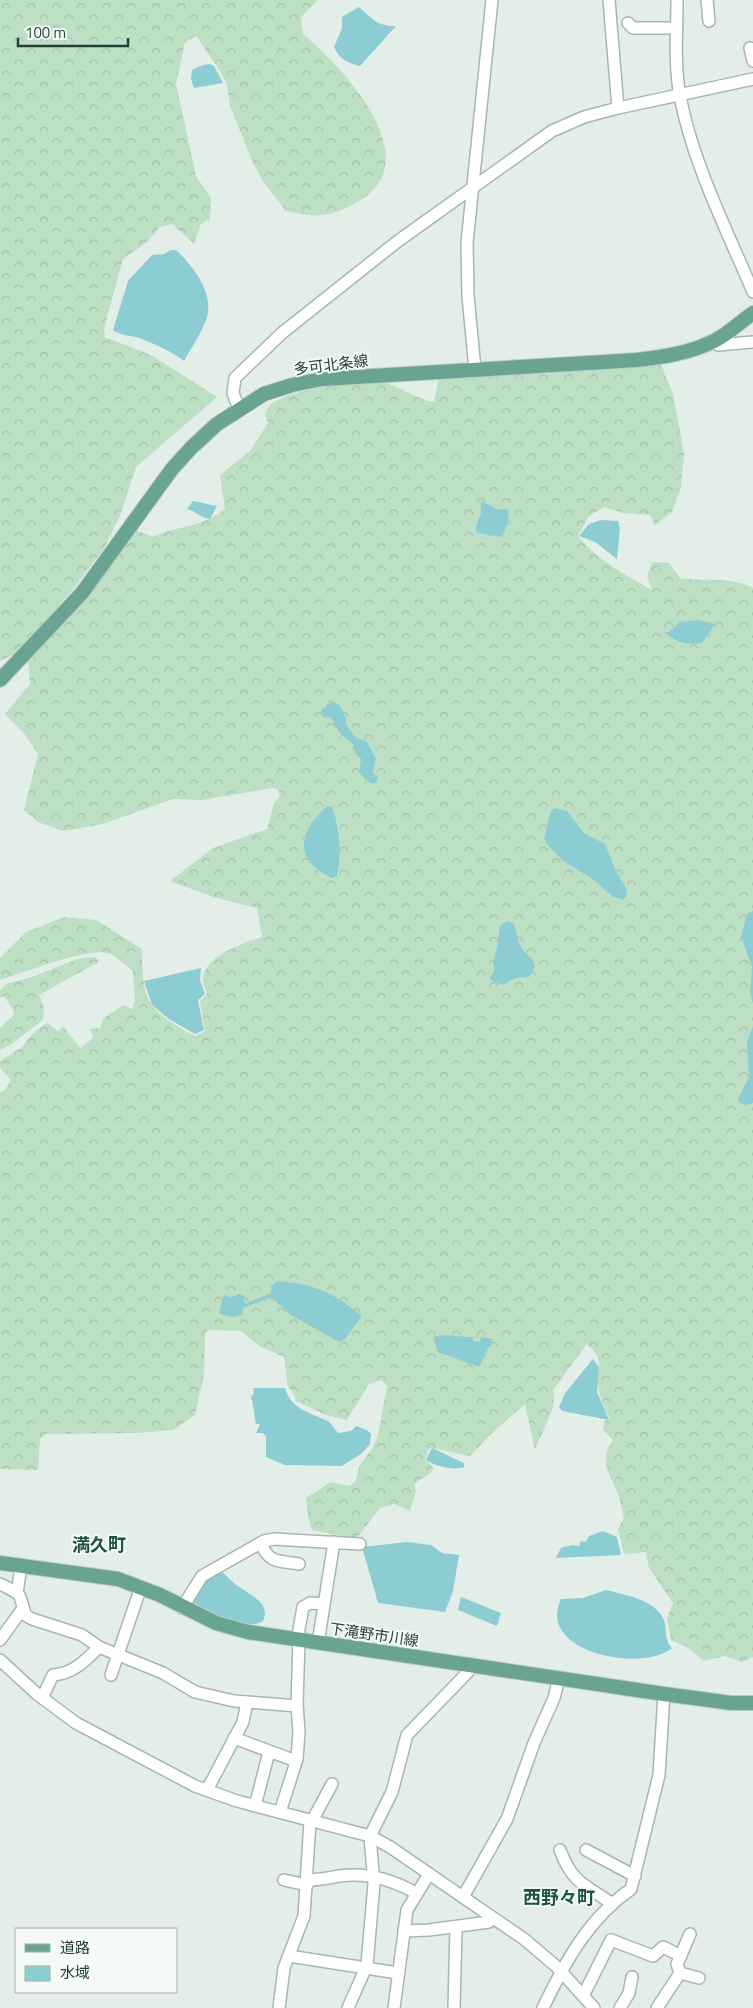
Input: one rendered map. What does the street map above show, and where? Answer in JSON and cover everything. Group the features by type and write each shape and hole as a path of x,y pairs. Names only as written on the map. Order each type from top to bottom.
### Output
{"main road":[{"name":"多可北条線","path":"0,680 82,594 172,469 191,448 239,409 264,394 292,385 322,379 638,360 685,352 715,340 753,313"},
{"name":"下滝野市川線","path":"0,1563 102,1576 141,1587 216,1623 248,1632 318,1644 664,1694 753,1704"}],"street":[{"path":"475,369 468,296 467,244 492,0"},
{"path":"609,0 618,108"},
{"path":"677,0 679,94 701,170 753,292"},
{"path":"707,0 709,21"},
{"path":"628,23 633,28 655,23 677,28"},
{"path":"750,48 753,61"},
{"path":"239,409 233,393 235,378 282,333 398,241 552,131 584,117 618,108 753,79"},
{"path":"715,340 718,345 753,342"},
{"path":"182,1608 202,1576 261,1543 274,1539 360,1544"},
{"path":"318,1644 334,1542"},
{"path":"261,1543 267,1556 273,1560 298,1564"},
{"path":"17,1593 21,1566"},
{"path":"0,1584 17,1593 23,1601 25,1615 32,1619 82,1635 99,1647 163,1673 195,1692 247,1702 297,1706"},
{"path":"111,1674 141,1587"},
{"path":"280,1812 296,1761 299,1732 297,1706 298,1641 303,1607 310,1603 324,1604"},
{"path":"0,1640 21,1611 24,1610"},
{"path":"42,1698 53,1674 65,1674 73,1670 99,1647"},
{"path":"0,1660 42,1698 76,1723 207,1790 255,1806 370,1836 464,1897 524,1939 560,1970 583,2001 594,2008"},
{"path":"348,2008 366,1969 373,1877 370,1836 392,1792 407,1735 468,1672 470,1666"},
{"path":"464,1897 507,1819 534,1742 554,1698 559,1678"},
{"path":"543,2008 560,1970 584,1936 611,1903 631,1890 659,1776 664,1694"},
{"path":"207,1790 243,1722 247,1702"},
{"path":"234,1738 296,1761"},
{"path":"255,1806 268,1752"},
{"path":"279,2008 283,1976 304,1916 311,1821 332,1784"},
{"path":"560,1850 567,1868 587,1890 611,1903"},
{"path":"586,1850 635,1876"},
{"path":"394,2008 407,1910 428,1874"},
{"path":"284,1880 307,1883 340,1876 373,1877 396,1882 416,1893"},
{"path":"404,1931 456,1927 489,1922 492,1918"},
{"path":"454,2008 456,1927"},
{"path":"680,1973 677,1964 690,1934"},
{"path":"583,2001 611,1940 653,1956 663,1948 681,1956"},
{"path":"289,1956 398,1973"},
{"path":"680,1973 699,1978"},
{"path":"658,2008 680,1973"},
{"path":"620,2008 629,1993 632,1977"}],"green space":[{"path":"0,0 318,0 301,17 303,34 320,49 357,90 372,114 383,139 386,162 379,183 359,201 349,207 324,215 307,215 286,211 264,183 253,163 230,106 227,85 220,71 196,36 185,42 176,84 196,176 211,198 210,219 201,224 194,244 172,224 160,227 147,242 123,259 104,329 105,337 151,355 217,397 136,467 121,513 105,547 74,588 20,651 0,661"},
{"path":"660,362 673,394 684,454 681,488 672,512 655,525 650,515 623,513 604,507 588,517 578,536 603,560 652,590 647,576 652,562 669,563 680,578 736,582 753,588 753,1657 742,1662 725,1656 704,1661 688,1648 671,1640 667,1618 673,1603 649,1568 646,1552 624,1554 618,1529 624,1518 606,1462 606,1455 613,1440 603,1430 605,1420 610,1420 599,1391 599,1361 597,1355 587,1344 554,1389 553,1408 535,1450 525,1404 492,1433 470,1456 431,1448 428,1450 425,1460 433,1467 432,1472 414,1484 416,1491 410,1511 394,1504 380,1508 356,1539 312,1530 306,1498 331,1482 349,1486 355,1482 360,1465 373,1447 378,1435 387,1386 381,1380 369,1384 347,1420 326,1415 296,1401 293,1392 288,1387 284,1357 259,1346 241,1331 209,1330 205,1333 204,1375 195,1415 173,1430 136,1433 46,1434 40,1439 38,1470 0,1469 0,1092 5,1090 11,1080 0,1068 0,1061 22,1047 34,1032 47,1023 58,1031 63,1026 80,1048 93,1038 90,1029 100,1028 104,1018 124,1005 132,1009 135,1000 133,971 111,954 102,952 74,956 0,980 0,958 26,932 64,917 96,920 142,949 142,967 146,993 158,1011 167,1019 195,1036 205,1031 200,1001 207,994 203,981 205,971 217,957 235,947 262,937 257,908 216,898 170,881 213,848 267,829 274,803 280,796 279,790 273,788 202,800 173,799 103,824 63,831 38,822 24,810 38,754 24,733 5,714 30,684 28,657 136,530 152,537 207,520 225,509 220,475 250,451 268,423 265,415 268,408 278,400 306,390 340,384 380,382 434,402 439,377 529,372 545,374"},
{"path":"94,957 99,960 97,963 39,995 44,1007 43,1020 10,1045 0,1050 0,1028 14,1015 4,996 0,998 0,990 6,984 32,977 77,959"}],"water":[{"path":"359,7 379,23 396,26 360,66 344,60 338,55 334,47 342,28 342,17"},
{"path":"210,64 214,66 223,83 194,88 191,79 192,70"},
{"path":"171,250 176,250 196,273 208,301 206,320 184,361 157,345 113,330 128,281 152,255 164,254"},
{"path":"193,501 217,506 210,519 187,509"},
{"path":"481,501 497,509 509,510 508,523 502,537 478,533 475,529 481,513"},
{"path":"601,520 618,521 620,529 617,559 595,542 579,536 589,524"},
{"path":"699,620 715,624 702,643 691,644 682,642 664,632 669,632 680,622"},
{"path":"332,702 339,704 346,718 346,724 355,737 367,742 376,759 372,773 378,777 376,783 370,783 359,773 361,759 355,753 353,744 340,733 331,718 323,717 321,710"},
{"path":"327,806 332,807 339,842 337,876 332,878 314,866 304,849 306,833 310,825"},
{"path":"554,808 567,811 585,834 605,844 615,869 626,888 627,895 624,900 613,897 594,880 562,860 546,843 544,838 551,811"},
{"path":"753,911 753,1004 750,992 752,967 741,936 747,914"},
{"path":"507,921 514,924 523,951 532,960 534,967 529,977 516,978 502,985 491,980 490,977 494,971 493,962 500,926"},
{"path":"201,968 200,980 205,994 198,1000 204,1030 195,1034 169,1019 152,1005 144,981"},
{"path":"753,1026 753,1103 745,1105 739,1102 738,1099 749,1077 747,1041"},
{"path":"277,1281 302,1284 332,1295 362,1316 345,1339 339,1342 291,1315 271,1297 243,1308 242,1315 233,1317 219,1314 224,1295 231,1297 240,1294 244,1296 245,1304 271,1293 271,1286"},
{"path":"444,1335 473,1337 473,1341 480,1342 481,1337 493,1339 479,1367 438,1352 433,1337"},
{"path":"593,1359 599,1367 597,1392 609,1420 562,1411 559,1407 565,1393"},
{"path":"253,1388 285,1388 296,1406 328,1421 339,1433 351,1431 356,1426 367,1430 371,1434 370,1444 361,1454 342,1466 285,1465 266,1457 266,1436 262,1433 256,1433 260,1424 256,1424 255,1421 251,1397 254,1393"},
{"path":"432,1448 464,1463 464,1467 444,1467 426,1460"},
{"path":"603,1531 617,1537 621,1555 556,1558 561,1548 572,1545 579,1546 581,1541 586,1542 589,1536"},
{"path":"407,1542 431,1545 442,1553 459,1555 453,1591 445,1612 378,1603 362,1547"},
{"path":"219,1570 259,1601 265,1615 263,1621 247,1625 237,1623 189,1605 204,1579"},
{"path":"606,1590 630,1596 653,1606 663,1618 668,1641 672,1648 660,1655 644,1658 625,1658 606,1656 588,1650 573,1642 562,1631 557,1617 561,1599 583,1598"},
{"path":"461,1597 501,1613 497,1626 458,1610"}],"district":[{"name":"満久町","path":"99,1545"},
{"name":"西野々町","path":"559,1898"}]}
